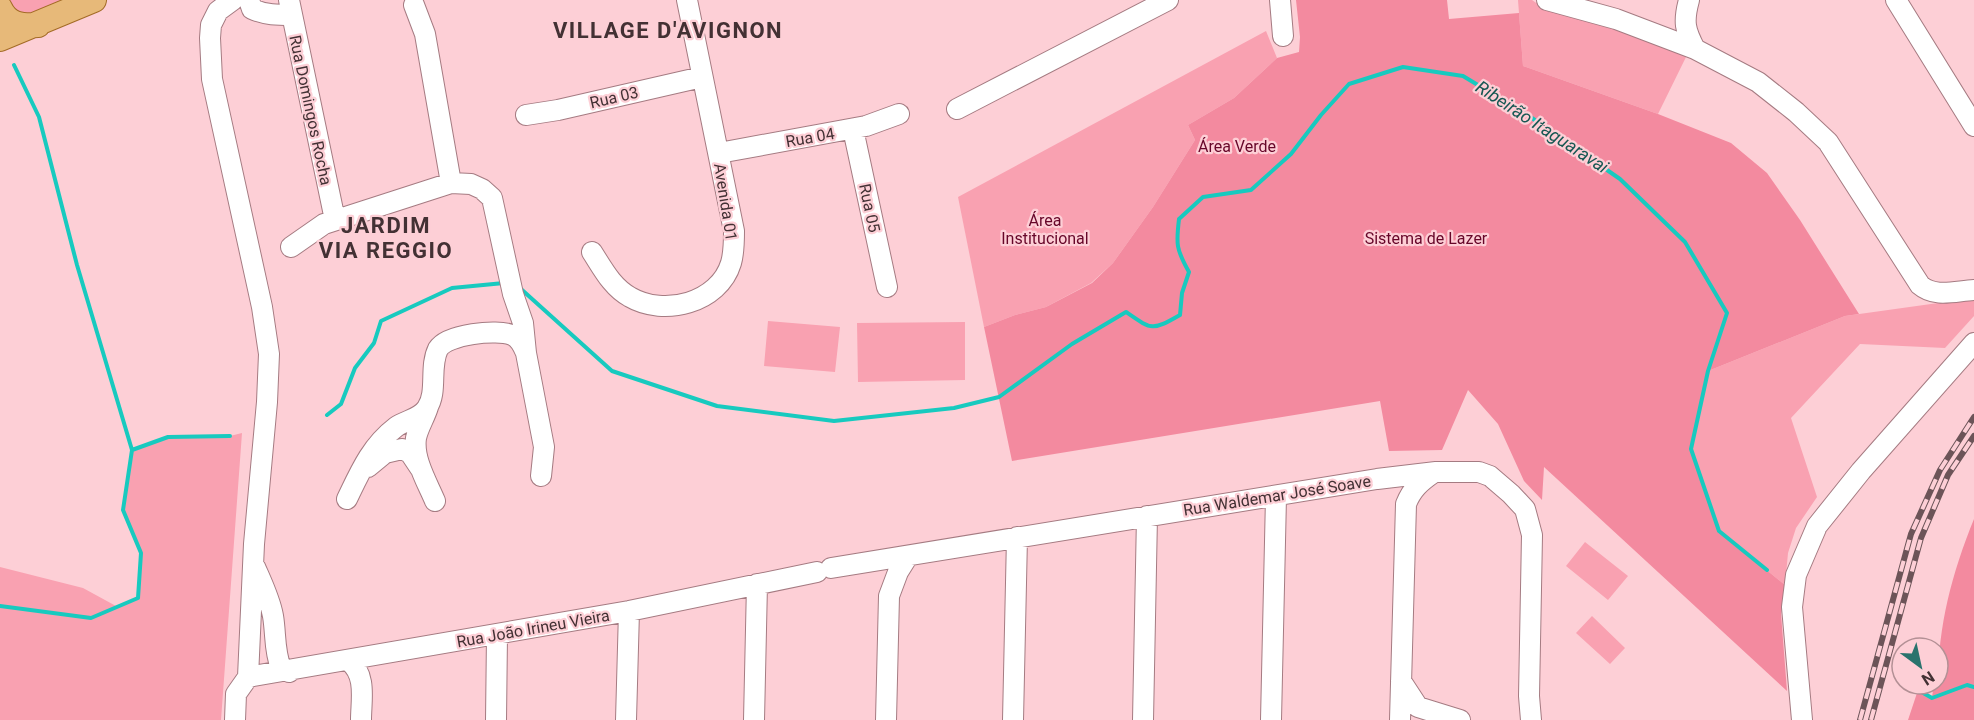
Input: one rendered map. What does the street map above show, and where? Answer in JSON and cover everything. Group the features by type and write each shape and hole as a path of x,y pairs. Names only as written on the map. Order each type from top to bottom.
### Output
{"main road":[{"path":"0,39 94,0"},
{"path":"0,8 9,20 20,26 38,25"}],"street":[{"path":"215,0 201,17 199,39 212,79 262,307 269,354 253,561 248,677 236,694 235,720"},
{"path":"212,79 211,25 218,11 233,0"},
{"path":"249,0 252,9 274,15 290,7"},
{"name":"Avenida 01","path":"592,252 612,282 621,291 652,306 676,306 688,303 709,292 725,275 731,264 734,231 687,0"},
{"path":"957,109 1168,0"},
{"path":"1280,0 1283,36"},
{"path":"1547,0 1616,18 1695,50 1758,82 1796,112 1828,142 1926,291 1935,293 1974,290"},
{"path":"1689,0 1685,17 1686,31 1695,50"},
{"path":"1896,0 1974,126"},
{"path":"414,5 425,34 451,183"},
{"name":"Rua Domingos Rocha","path":"290,7 335,220"},
{"name":"Rua 03","path":"526,115 558,110 702,77"},
{"name":"Rua 04","path":"719,153 853,129 899,114"},
{"name":"Rua 05","path":"853,129 887,287"},
{"path":"291,247 324,224 451,183 471,184 482,189 492,198 512,286 511,309 514,327 526,353 544,447 541,476"},
{"path":"347,499 357,478 406,436 429,405 439,349 450,339 514,327"},
{"path":"1802,720 1792,607 1797,575 1817,526 1861,471 1974,343"},
{"path":"406,436 410,453 423,473 435,501"},
{"path":"1400,720 1406,504 1411,492 1419,483 1436,472"},
{"name":"Rua Waldemar José Soave","path":"824,570 1377,479 1436,472 1479,472 1490,476 1525,509 1532,535 1529,696 1531,720"},
{"path":"1377,479 1397,493 1406,504"},
{"path":"1271,720 1276,497"},
{"path":"1143,720 1147,516"},
{"path":"1013,720 1017,537"},
{"path":"886,720 889,596 898,572 908,556"},
{"path":"253,561 267,593 273,615 277,659 281,668 289,672"},
{"path":"877,561 889,596"},
{"name":"Rua João Irineu Vieira","path":"248,677 289,672 629,611 824,570"},
{"path":"754,720 757,584"},
{"path":"626,720 629,611"},
{"path":"496,720 498,635"},
{"path":"349,661 360,674 361,720"},
{"path":"1401,681 1414,704 1430,712 1460,720"},
{"name":"Rua Waldemar José Soave","path":"1516,720 1521,715 1529,696"},
{"path":"1409,720 1430,712"}],"green space":[{"path":"4,0 66,0 25,18"},
{"name":"Sistema de Lazer","path":"1296,0 1447,0 1449,19 1519,13 1523,66 1658,114 1731,143 1767,173 1800,220 1859,314 1845,316 1708,371 1691,449 1719,531 1785,585 1781,614 1787,691 1544,467 1542,500 1524,481 1498,424 1468,390 1442,450 1389,451 1380,401 1012,461 984,327 1015,315 1046,307 1092,283 1113,263 1153,207 1195,140 1188,125 1234,98 1277,58 1299,52 1300,37"},
{"path":"1518,0 1532,0 1546,10 1611,28 1687,55 1658,114 1523,66"},
{"name":"Área Institucional","path":"1266,31 1277,58 1234,98 1188,125 1195,140 1153,207 1113,263 1091,283 1046,307 1015,315 984,327 958,197"},
{"path":"1974,298 1974,316 1945,348 1860,344 1791,418 1817,497 1796,528 1788,553 1785,585 1719,531 1691,449 1708,371 1845,316"},
{"path":"768,321 840,327 835,372 764,366"},
{"path":"965,322 965,380 858,382 857,323"},
{"path":"242,433 221,720 0,720 0,567 83,588 116,606 138,598 141,553 123,510 132,450 168,437 230,436"},
{"path":"1974,519 1974,720 1908,720 1916,696 1950,696 1950,636 1942,636 1959,559"},
{"path":"1585,542 1628,576 1608,600 1566,566"},
{"path":"1592,616 1625,648 1610,664 1576,633"}],"waterway":[{"path":"14,65 39,117 77,265 132,450"},
{"name":"Ribeirão Itaguaravai","path":"521,289 612,371 717,406 834,421 954,408 999,397 1072,344 1126,312 1152,326 1163,324 1180,315 1182,293 1189,272 1178,246 1179,219 1203,197 1251,190 1291,154 1349,84 1403,67 1463,76 1529,116 1620,179 1685,242 1727,313 1708,371 1691,449 1719,531 1767,570"},
{"name":"Ribeirão Itaguaravai","path":"327,415 341,404 355,368 374,343 381,321 452,288 504,283"},
{"name":"Ribeirão Itaguaravai","path":"0,606 91,618 138,598 141,553 123,510 132,450 168,437 230,436"},
{"name":"Ribeirão Itaguaravai","path":"1950,691 1967,685 1974,687"},
{"name":"Ribeirão Itaguaravai","path":"1928,696 1932,698 1937,696"}],"railway":[{"path":"1860,720 1911,534 1940,470 1974,417"},
{"path":"1871,720 1921,538 1948,475 1974,436"}],"district":[{"name":"VILLAGE D'AVIGNON","path":"668,30"},
{"name":"JARDIM VIA REGGIO","path":"386,238"}],"park label":[{"name":"Área Verde","path":"1237,146"}]}
